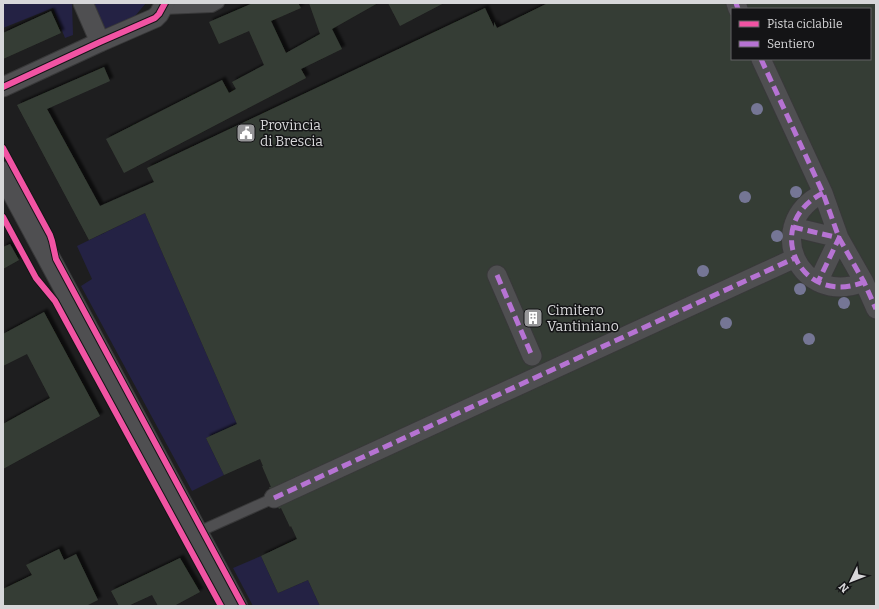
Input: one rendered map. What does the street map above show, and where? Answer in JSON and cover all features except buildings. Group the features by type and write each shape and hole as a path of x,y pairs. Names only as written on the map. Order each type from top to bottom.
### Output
{"main road":[{"path":"3,173 236,606"}],"street":[{"path":"83,3 100,42"},
{"path":"3,87 154,18 164,6"},
{"path":"761,60 823,193 839,238 864,282 876,309"},
{"path":"823,193 814,197 800,210 793,227 791,243 795,258 804,272 826,286 840,288 854,286 864,282"},
{"path":"793,227 839,238"},
{"path":"818,282 839,238"},
{"path":"274,498 795,258"},
{"path":"497,275 532,356"}],"lane":[{"path":"164,6 212,7 220,3"},
{"path":"196,533 274,498"}],"shaded area":[{"path":"3,3 72,3 73,35 65,38 53,8 3,28"},
{"path":"92,3 146,3 135,16 104,30"},
{"path":"145,213 237,424 206,438 224,475 192,491 81,286 92,279 77,246"},
{"path":"261,556 278,593 308,580 320,606 253,606 233,568"}],"marked path":[{"path":"736,3 738,8"},
{"path":"761,60 823,193 839,238 864,282 876,309"},
{"path":"823,193 804,207 794,224 792,242 796,259 806,273 821,283 841,287 864,282"},
{"path":"793,227 839,238 818,282"},
{"path":"274,498 795,258"},
{"path":"497,275 532,356"}],"cycle path":[{"path":"3,87 155,18 165,3"},
{"path":"3,148 50,235 56,259 243,606"},
{"path":"3,217 36,278 55,301 221,606"}],"place":[{"name":"Provincia di Brescia","path":"246,133"},
{"name":"Cimitero Vantiniano","path":"533,318"}]}
